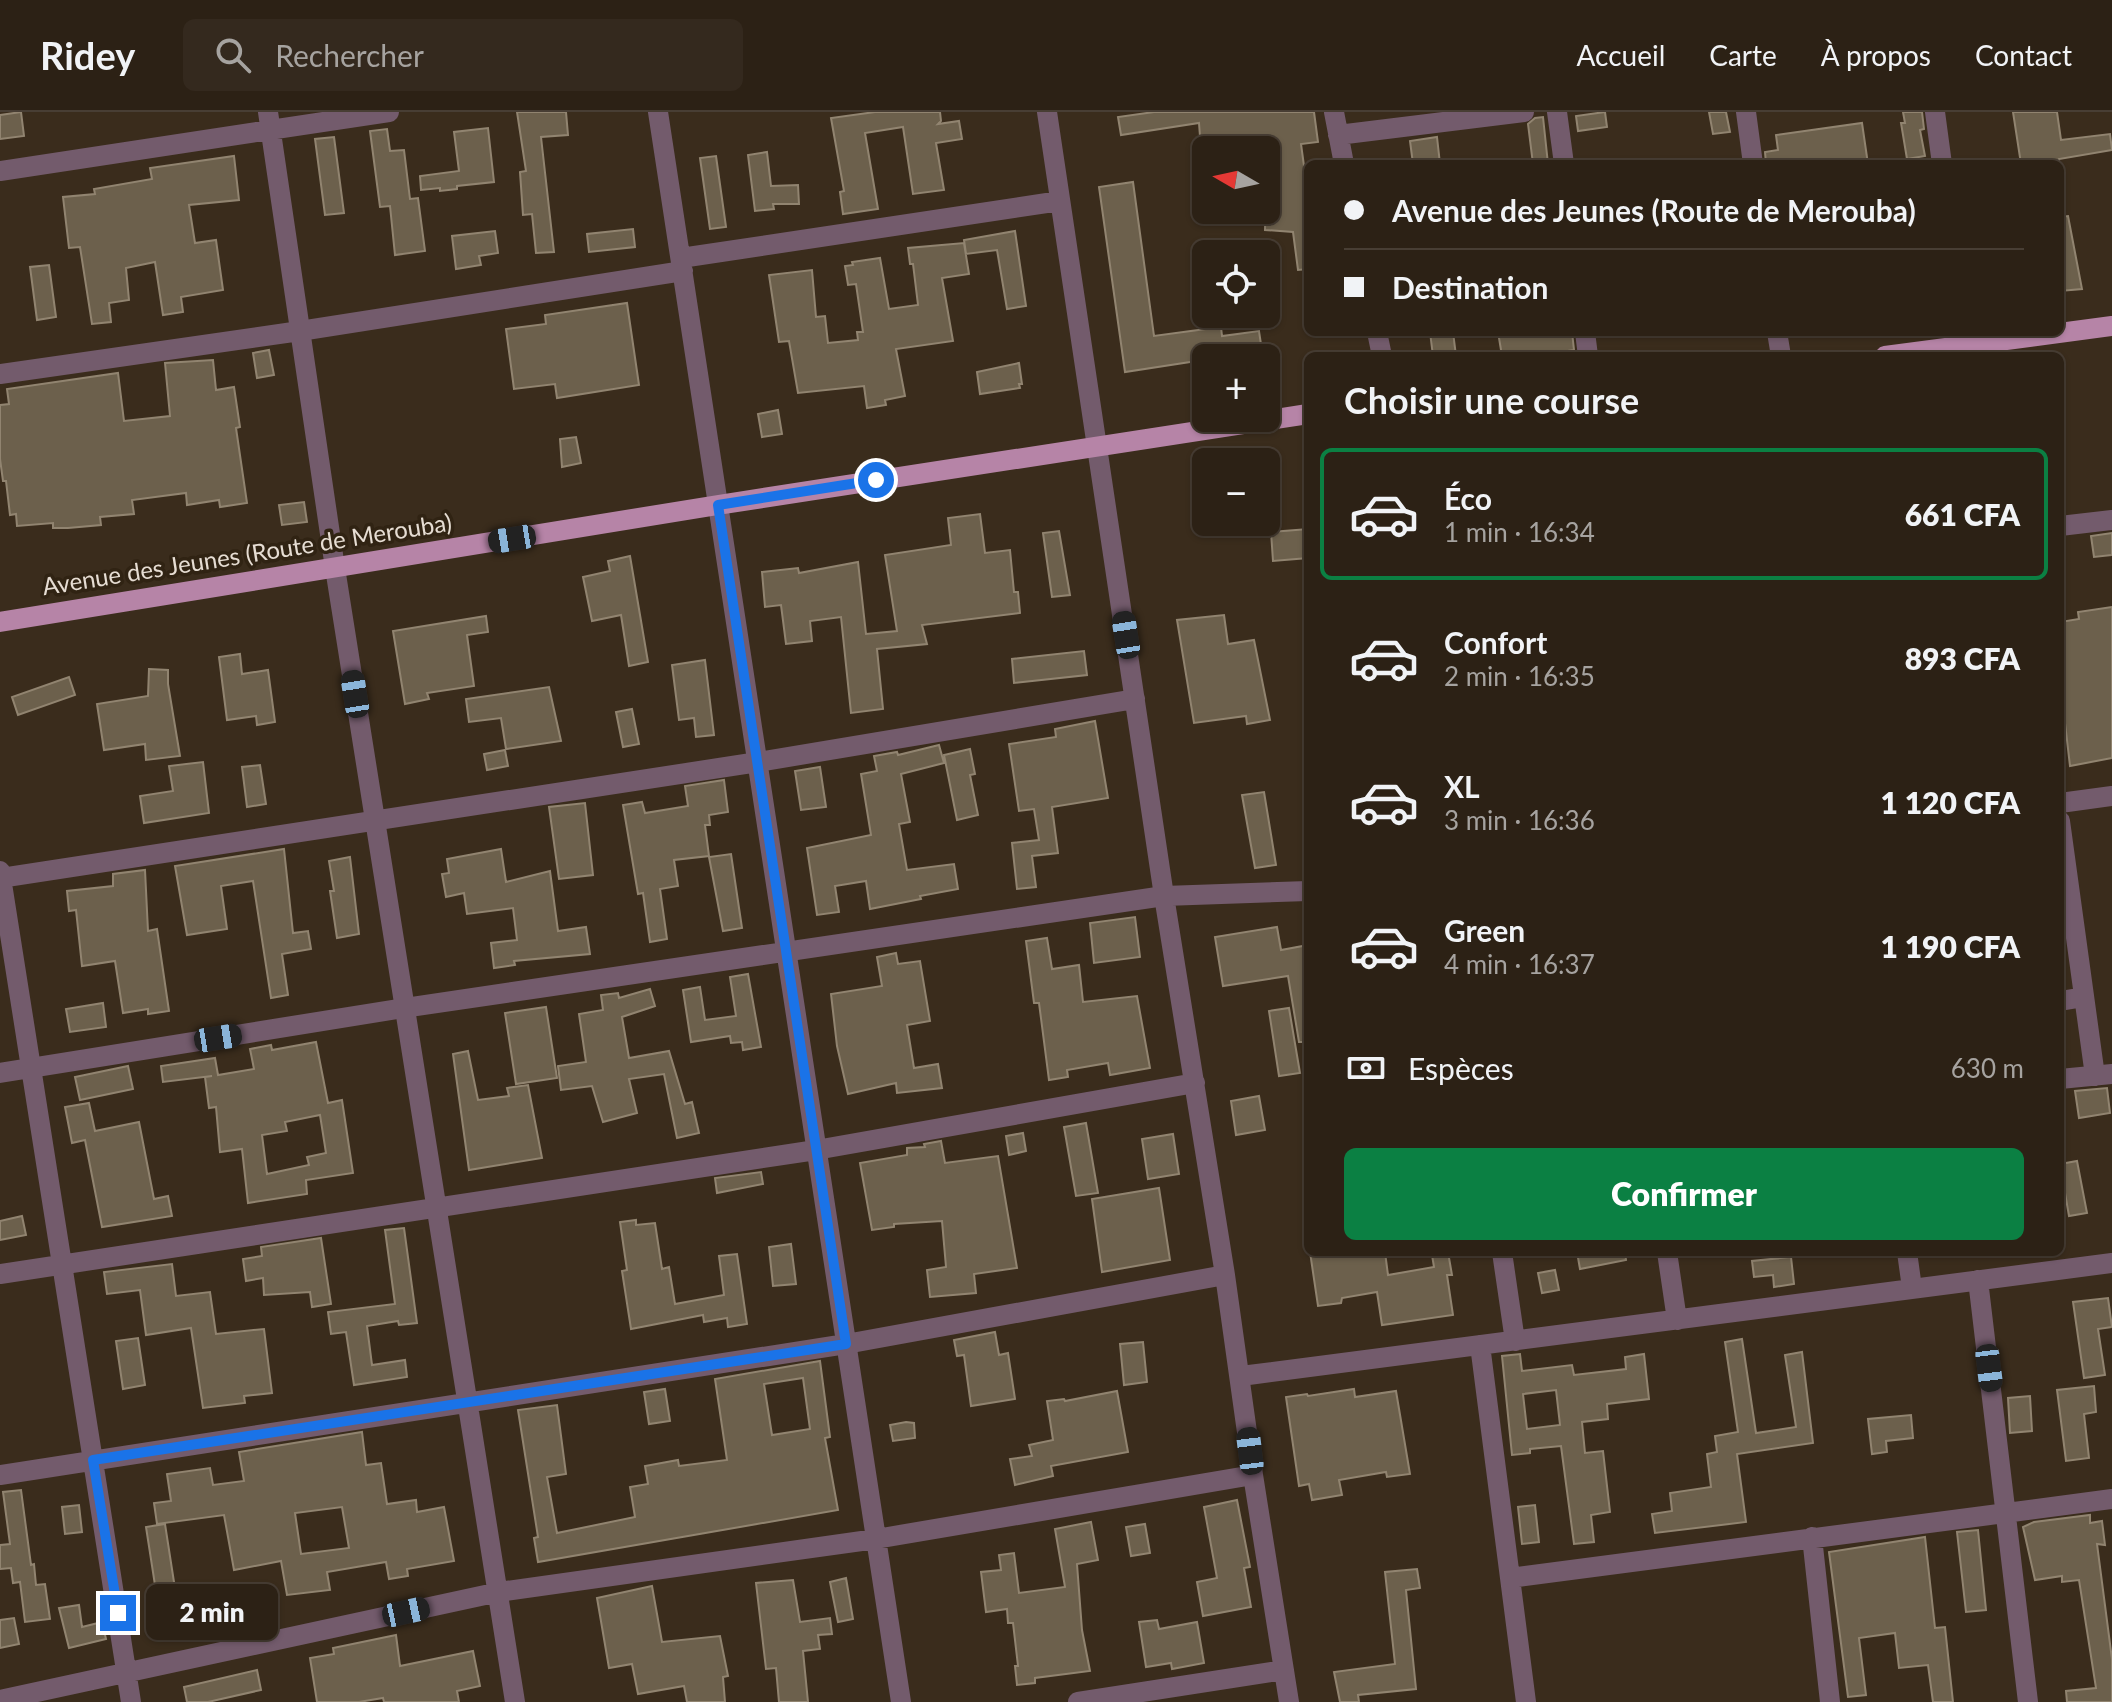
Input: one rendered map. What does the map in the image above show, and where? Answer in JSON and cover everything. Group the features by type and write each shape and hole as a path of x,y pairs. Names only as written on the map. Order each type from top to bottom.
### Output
{"main road":[{"path":"2064,330 2112,326"},
{"path":"1904,352 1965,339 1999,336"},
{"name":"Avenue des Jeunes (Route de Merouba)","path":"0,622 718,505 1304,415"}],"street":[{"path":"0,171 270,121 389,112"},
{"path":"658,112 901,1702"},
{"path":"1047,112 1289,1702"},
{"path":"1334,112 1343,160"},
{"path":"1338,135 1524,112"},
{"path":"1557,112 1563,160"},
{"path":"1746,112 1752,160"},
{"path":"1935,112 1941,160"},
{"path":"270,121 335,568 515,1702"},
{"path":"0,374 300,331 1060,201"},
{"path":"2064,526 2112,520"},
{"path":"0,878 758,762 1135,699"},
{"path":"2064,802 2112,796"},
{"path":"2064,850 2084,997 2103,1075 2064,1079"},
{"path":"0,871 131,1702"},
{"path":"0,1073 404,1008 787,954 1164,896 1304,891"},
{"path":"2064,1000 2084,997"},
{"path":"0,1274 816,1150 1195,1083"},
{"path":"1503,1256 1515,1341"},
{"path":"1668,1256 1677,1320"},
{"path":"1908,1256 1912,1288"},
{"path":"1241,1376 1978,1280 2054,1261 2112,1263"},
{"path":"0,1475 846,1344 1225,1275"},
{"path":"1978,1280 2028,1702"},
{"path":"1480,1345 1526,1702"},
{"path":"0,1700 499,1592 876,1539 1253,1475"},
{"path":"1510,1578 2112,1499"},
{"path":"1812,1537 1830,1702"},
{"path":"1078,1702 1284,1670"}],"building":[{"path":"21,112 24,136 0,139 0,115"},
{"path":"517,112 566,112 568,135 541,137 554,252 536,253 532,214 523,215 520,172 526,171"},
{"path":"875,112 940,112 941,121 938,124 959,121 962,139 936,143 944,190 913,194 903,127 865,133 878,209 843,214 840,192 844,191 831,118"},
{"path":"1154,112 1314,112 1318,142 1301,144 1304,166 1304,269 1298,270 1293,232 1265,230 1265,224 1280,224 1280,136 1200,136 1199,123 1121,135 1118,117"},
{"path":"1605,112 1607,127 1578,131 1576,116"},
{"path":"1709,112 1726,112 1730,132 1713,134"},
{"path":"1903,112 1922,112 1924,129 1920,130 1925,156 1907,159 1901,123 1905,123"},
{"path":"2013,112 2057,112 2061,140 2110,134 2112,150 2059,160 2020,160"},
{"path":"1543,117 1548,160 1532,160 1528,124 1535,118"},
{"path":"1862,123 1867,160 1766,160 1765,152 1778,150 1776,135"},
{"path":"488,128 494,182 440,191 440,188 421,190 420,176 459,171 454,132"},
{"path":"387,129 390,151 404,150 410,199 418,198 425,251 395,255 390,206 380,207 370,131"},
{"path":"334,137 344,213 325,215 315,139"},
{"path":"1437,137 1440,160 1412,160 1410,141"},
{"path":"767,152 771,186 798,185 799,204 773,204 774,209 755,211 748,155"},
{"path":"234,156 239,200 189,205 195,243 216,240 223,290 181,297 183,312 163,315 155,262 126,268 129,300 109,303 111,322 92,324 80,247 69,248 63,197 95,194 94,189 152,179 150,168"},
{"path":"716,156 726,227 710,229 700,158"},
{"path":"1133,182 1154,336 1221,328 1222,336 1259,331 1261,344 1192,344 1192,362 1125,372 1099,187"},
{"path":"2064,216 2068,216 2082,289 2064,291"},
{"path":"633,229 635,247 589,252 587,234"},
{"path":"495,231 498,253 479,256 481,265 456,269 452,236"},
{"path":"1015,231 1026,306 1007,309 997,250 966,254 964,240"},
{"path":"964,243 969,274 942,278 953,341 896,349 905,396 885,400 886,405 867,408 864,386 798,393 789,341 779,342 769,275 812,270 816,317 825,316 828,343 858,340 857,332 863,332 856,284 848,285 845,266 880,258 889,309 918,305 908,248"},
{"path":"49,265 56,317 37,320 30,267"},
{"path":"627,303 639,385 557,398 555,384 514,389 506,329 546,324 545,315"},
{"path":"1430,336 1454,336 1456,352 1432,352"},
{"path":"1499,336 1572,336 1574,350 1501,352"},
{"path":"269,350 274,375 257,378 253,353"},
{"path":"213,360 216,390 234,387 240,427 236,428 247,503 220,507 219,500 187,505 186,493 132,500 134,514 100,517 101,525 68,528 53,528 53,523 17,526 16,514 10,515 0,459 0,405 9,404 7,389 118,373 124,421 170,416 165,363"},
{"path":"1019,363 1020,388 980,394 977,372"},
{"path":"778,410 782,434 762,437 758,414"},
{"path":"576,437 581,463 562,467 560,439"},
{"path":"304,502 307,522 282,525 279,505"},
{"path":"980,514 985,553 1010,550 1014,592 1018,592 1020,613 922,625 927,644 877,649 883,709 851,713 841,617 810,621 812,641 786,644 781,605 765,607 762,572 798,568 799,573 858,562 866,634 897,631 885,555 951,545 948,518"},
{"path":"1304,529 1304,558 1273,561 1271,536 1280,536 1280,531"},
{"path":"1059,531 1070,595 1052,597 1043,533"},
{"path":"2112,533 2112,555 2094,557 2091,536"},
{"path":"630,556 648,662 629,666 621,615 592,621 583,577 610,571 608,561"},
{"path":"2112,607 2112,758 2070,766 2064,714 2064,621 2079,619 2078,612"},
{"path":"1224,615 1228,644 1254,640 1270,720 1247,724 1246,716 1194,723 1177,620"},
{"path":"486,616 488,632 467,635 474,686 427,693 429,699 405,704 393,631"},
{"path":"1084,651 1087,675 1014,683 1012,659"},
{"path":"240,654 242,674 268,670 275,722 257,725 256,716 227,720 219,657"},
{"path":"705,660 714,735 696,737 694,718 679,720 672,665"},
{"path":"149,669 168,670 180,756 146,760 145,744 104,750 97,704 148,696"},
{"path":"69,677 75,695 18,715 12,697"},
{"path":"549,687 561,741 506,749 501,718 469,722 466,699"},
{"path":"632,709 639,744 623,747 616,712"},
{"path":"1095,721 1108,798 1052,807 1058,853 1032,856 1036,887 1017,889 1012,843 1039,840 1034,809 1019,811 1009,744 1056,737 1055,729"},
{"path":"939,745 944,763 901,774 910,822 899,824 907,870 954,864 958,889 870,909 866,881 835,886 839,912 817,915 807,848 871,835 861,774 877,771 874,756 897,752 898,755"},
{"path":"970,749 975,774 970,775 978,815 957,820 944,755"},
{"path":"505,750 508,766 487,770 484,754"},
{"path":"203,762 209,813 144,823 140,796 173,791 169,766"},
{"path":"260,765 266,804 247,807 242,767"},
{"path":"820,767 826,807 801,810 795,771"},
{"path":"724,780 728,812 709,815 710,825 705,825 709,856 674,860 678,886 660,889 667,939 650,942 643,893 638,894 623,805 642,802 645,813 688,806 685,786"},
{"path":"1264,792 1276,865 1255,868 1242,795"},
{"path":"585,803 593,875 559,879 549,807"},
{"path":"284,849 293,933 308,931 311,949 282,954 288,995 271,998 253,881 221,886 227,929 187,935 175,866"},
{"path":"501,849 506,882 550,871 558,931 586,927 590,954 514,961 515,965 494,968 491,943 517,940 513,908 467,914 464,893 446,897 442,874 449,873 447,859"},
{"path":"731,854 742,928 723,931 709,857"},
{"path":"350,857 359,934 337,938 329,861"},
{"path":"145,870 148,931 157,929 169,1011 148,1014 148,1009 123,1013 115,961 82,966 76,910 69,911 67,891 113,886 113,874"},
{"path":"1135,917 1140,957 1094,963 1090,923"},
{"path":"1277,927 1281,950 1304,946 1304,1042 1299,1042 1288,976 1223,986 1215,937"},
{"path":"1047,938 1052,969 1079,965 1083,1002 1137,996 1150,1068 1110,1075 1108,1063 1067,1070 1068,1077 1049,1080 1039,1003 1034,1003 1026,941"},
{"path":"896,953 898,964 920,961 930,1021 907,1025 914,1068 938,1064 942,1088 897,1093 896,1083 848,1094 837,1046 831,994 882,986 877,957"},
{"path":"748,974 761,1047 743,1050 742,1042 731,1043 730,1036 691,1042 683,990 700,987 705,1020 736,1016 730,977"},
{"path":"650,989 655,1006 622,1017 629,1058 669,1051 685,1104 692,1102 699,1133 677,1138 664,1074 629,1079 637,1113 603,1122 592,1086 561,1090 558,1066 586,1062 579,1014 603,1010 601,995 618,993 619,998"},
{"path":"103,1003 106,1027 70,1032 66,1009"},
{"path":"546,1007 557,1078 516,1084 505,1013"},
{"path":"1289,1008 1300,1073 1279,1076 1269,1011"},
{"path":"316,1042 328,1103 342,1100 353,1173 306,1180 307,1194 248,1203 242,1149 220,1152 216,1107 209,1108 205,1077 212,1076 163,1082 161,1066 215,1058 218,1075 254,1069 250,1049 271,1045 272,1050","holes":["320,1115 326,1153 307,1157 309,1165 267,1174 262,1135 287,1131 285,1122"]},
{"path":"468,1051 478,1100 509,1096 507,1088 528,1085 542,1158 469,1170 453,1054"},
{"path":"128,1066 133,1089 80,1100 75,1077"},
{"path":"2107,1088 2110,1113 2079,1118 2075,1091"},
{"path":"1259,1096 1265,1130 1236,1135 1231,1101"},
{"path":"89,1103 95,1131 139,1122 154,1199 168,1196 172,1216 102,1227 85,1140 72,1143 65,1107"},
{"path":"1086,1123 1098,1193 1076,1196 1064,1127"},
{"path":"1023,1133 1026,1151 1009,1155 1006,1136"},
{"path":"1173,1134 1179,1174 1148,1179 1142,1139"},
{"path":"941,1141 945,1163 998,1156 1017,1268 974,1274 976,1293 930,1297 927,1270 946,1267 942,1221 894,1224 894,1227 872,1230 860,1163 907,1155 907,1148 925,1147 924,1144"},
{"path":"2077,1161 2087,1213 2069,1216 2064,1163"},
{"path":"761,1172 763,1184 717,1193 715,1178"},
{"path":"1159,1188 1170,1260 1102,1272 1092,1199"},
{"path":"22,1216 26,1235 0,1240 0,1221"},
{"path":"636,1220 636,1225 655,1223 662,1269 669,1267 675,1304 724,1295 719,1256 737,1254 747,1324 728,1327 727,1318 704,1322 703,1315 631,1329 622,1271 627,1270 620,1222"},
{"path":"404,1228 417,1323 399,1325 398,1321 367,1326 372,1365 405,1360 407,1377 354,1385 346,1332 331,1334 328,1312 395,1304 385,1230"},
{"path":"321,1238 331,1304 312,1307 310,1292 264,1295 263,1278 246,1281 243,1259 262,1256 261,1247"},
{"path":"791,1244 796,1284 773,1286 769,1247"},
{"path":"1311,1256 1386,1256 1388,1275 1434,1267 1432,1256 1449,1256 1452,1275 1447,1275 1453,1315 1382,1325 1377,1292 1318,1306"},
{"path":"1578,1256 1626,1256 1626,1260 1580,1269"},
{"path":"1791,1257 1794,1284 1774,1287 1773,1275 1754,1277 1752,1261"},
{"path":"172,1264 176,1296 210,1292 216,1334 264,1329 272,1393 244,1396 245,1403 203,1408 191,1328 146,1335 140,1290 107,1294 104,1272"},
{"path":"1555,1270 1559,1290 1542,1293 1538,1273"},
{"path":"2108,1298 2112,1327 2098,1329 2105,1375 2084,1378 2073,1302"},
{"path":"995,1332 999,1355 1008,1353 1015,1399 971,1406 964,1355 957,1356 954,1340"},
{"path":"138,1338 145,1385 123,1389 116,1341"},
{"path":"1742,1339 1756,1433 1796,1427 1785,1355 1802,1352 1813,1443 1737,1454 1746,1522 1655,1533 1652,1514 1672,1511 1670,1493 1711,1487 1707,1454 1717,1452 1715,1436 1738,1432 1725,1342"},
{"path":"1143,1342 1147,1382 1124,1385 1120,1344"},
{"path":"1520,1354 1522,1371 1572,1365 1574,1375 1626,1369 1625,1357 1644,1354 1649,1399 1607,1404 1608,1419 1582,1422 1585,1453 1603,1451 1610,1512 1591,1515 1594,1542 1574,1544 1561,1446 1530,1449 1530,1453 1512,1455 1502,1356","holes":["1556,1390 1560,1425 1527,1429 1523,1394"]},
{"path":"820,1361 830,1437 825,1438 838,1510 538,1562 534,1538 538,1537 518,1410 557,1405 566,1474 547,1477 557,1533 635,1517 630,1487 648,1484 645,1466 678,1460 679,1466 727,1460 715,1379","holes":["803,1378 810,1429 772,1435 764,1384"]},
{"path":"2094,1386 2096,1412 2084,1414 2089,1458 2066,1461 2057,1390"},
{"path":"665,1389 670,1421 649,1424 644,1392"},
{"path":"1354,1389 1355,1397 1396,1391 1410,1474 1387,1477 1386,1472 1339,1480 1342,1495 1312,1500 1309,1484 1299,1486 1286,1397"},
{"path":"1117,1391 1128,1452 1051,1466 1053,1476 1015,1485 1010,1459 1032,1456 1029,1445 1053,1440 1047,1401 1065,1401"},
{"path":"2030,1396 2032,1431 2010,1433 2008,1398"},
{"path":"1911,1415 1913,1438 1886,1441 1887,1452 1872,1454 1868,1419"},
{"path":"914,1423 915,1438 893,1441 890,1425"},
{"path":"362,1432 366,1465 381,1463 387,1504 416,1500 417,1512 444,1507 454,1561 407,1569 408,1576 389,1579 386,1562 327,1572 330,1590 287,1595 281,1561 234,1570 224,1515 157,1524 154,1503 171,1501 167,1474 210,1468 213,1485 244,1481 239,1452","holes":["342,1507 349,1548 301,1554 295,1513"]},
{"path":"21,1490 31,1565 34,1564 36,1585 45,1584 50,1619 25,1622 20,1582 13,1583 11,1568 0,1569 0,1545 10,1544 3,1492"},
{"path":"1237,1500 1250,1567 1244,1568 1251,1607 1203,1616 1197,1582 1217,1578 1204,1507"},
{"path":"79,1505 82,1532 65,1534 62,1507"},
{"path":"1535,1505 1539,1542 1522,1544 1518,1507"},
{"path":"2090,1515 2090,1523 2102,1521 2105,1545 2097,1544 2112,1659 2112,1702 2067,1702 2066,1691 2096,1688 2079,1580 2062,1582 2062,1576 2035,1580 2023,1527 2034,1522"},
{"path":"1091,1522 1098,1560 1077,1564 1082,1630 1090,1671 1035,1678 1035,1683 1017,1685 1013,1623 1008,1623 1007,1609 986,1612 981,1572 1001,1570 999,1555 1014,1553 1019,1593 1065,1587 1055,1529"},
{"path":"165,1524 176,1595 181,1594 184,1610 157,1616 146,1527"},
{"path":"1145,1524 1150,1553 1131,1556 1126,1527"},
{"path":"1978,1530 1986,1610 1966,1612 1957,1532"},
{"path":"1925,1537 1935,1628 1945,1627 1953,1702 1933,1702 1928,1665 1899,1668 1895,1633 1859,1638 1866,1695 1848,1697 1829,1552"},
{"path":"1417,1569 1420,1588 1406,1590 1416,1689 1358,1695 1359,1702 1340,1702 1334,1672 1395,1664 1385,1572"},
{"path":"846,1578 853,1619 838,1622 830,1582"},
{"path":"793,1580 800,1622 830,1618 832,1634 818,1635 820,1649 803,1651 808,1702 779,1702 776,1668 766,1669 756,1583"},
{"path":"652,1586 662,1642 720,1636 728,1676 723,1677 725,1702 687,1702 684,1686 638,1694 632,1664 609,1668 597,1598"},
{"path":"79,1605 82,1627 102,1622 106,1639 69,1648 59,1608"},
{"path":"14,1618 19,1644 0,1648 0,1620"},
{"path":"1157,1620 1159,1629 1197,1622 1204,1663 1172,1669 1171,1663 1146,1667 1139,1622"},
{"path":"396,1635 400,1666 473,1651 480,1686 457,1691 459,1702 384,1702 383,1698 359,1702 317,1702 310,1658 334,1654 333,1648"},
{"path":"257,1670 261,1690 208,1702 187,1702 184,1687"}],"route":[{"path":"118,1613 93,1460 846,1344 718,505 876,480"}]}
